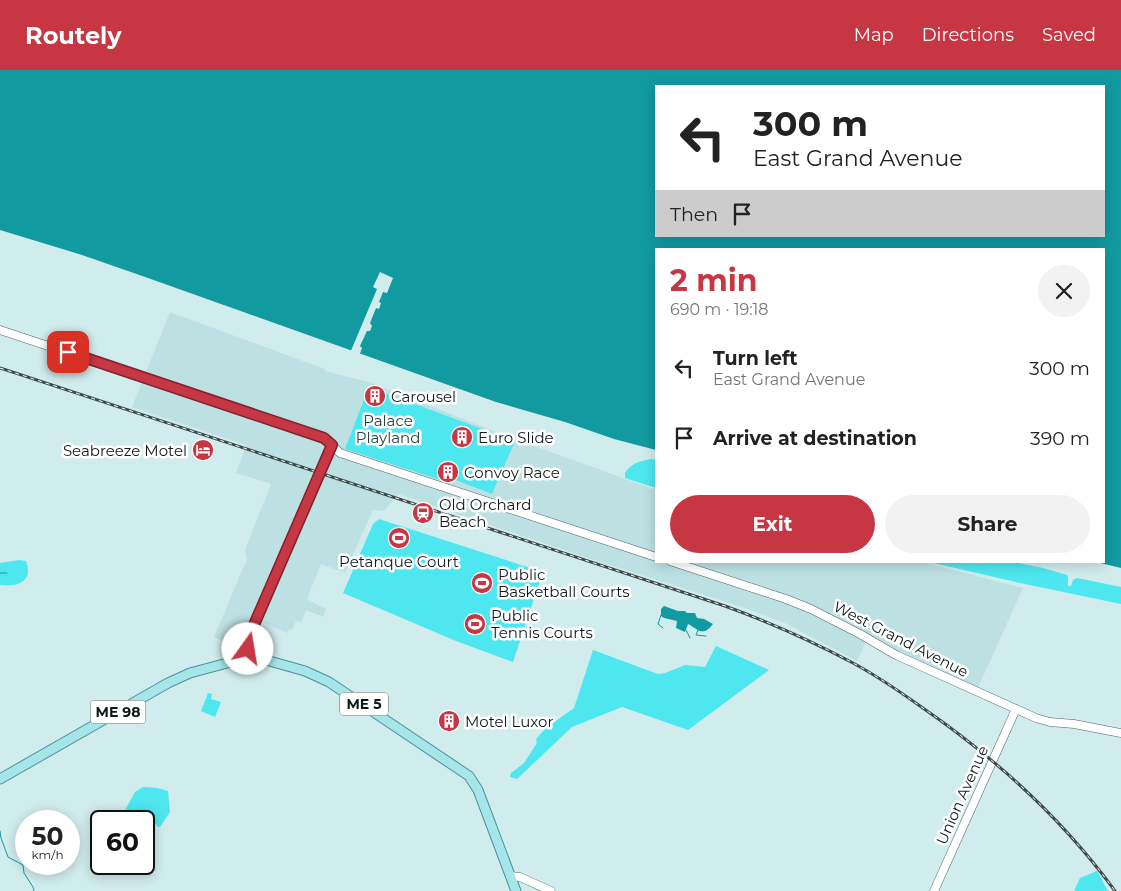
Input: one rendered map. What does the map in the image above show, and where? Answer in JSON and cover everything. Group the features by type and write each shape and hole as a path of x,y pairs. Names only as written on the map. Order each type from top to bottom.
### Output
{"main road":[{"path":"0,330 324,438 340,453 655,557"},
{"path":"242,659 242,652 332,445"},
{"name":"West Grand Avenue","path":"676,563 811,609 896,655 1016,709 1050,722 1074,724 1121,733"},
{"path":"250,634 249,652 266,660"},
{"name":"ME 5","path":"242,659 266,660 305,671 324,679 473,780 516,891"},
{"name":"ME 98","path":"0,779 172,680 242,659"},
{"name":"Union Avenue","path":"934,891 1016,709"},
{"path":"510,876 520,877 551,891"}],"shaded area":[{"path":"0,70 1121,70 1121,568 1100,563 1105,563 1105,248 655,248 655,450 614,439 565,422 496,402 82,255 0,230"},
{"path":"170,312 325,369 325,371 372,383 501,434 655,490 655,563 926,563 1023,588 977,690 896,654 868,637 857,661 785,623 742,607 588,558 398,494 384,511 373,510 345,573 321,564 307,599 326,609 323,617 306,610 301,622 296,621 292,630 289,629 287,633 253,618 239,648 214,637 247,559 245,550 271,484 236,473 246,445 132,407"},
{"path":"664,606 678,611 695,613 697,618 704,619 713,624 710,628 701,631 688,624 685,632 676,628 677,621 661,616 661,609"}],"green space":[{"name":"Palace Playland","path":"369,387 515,441 492,494 443,475 441,480 345,449"},
{"path":"655,460 655,488 625,478 627,470 640,462"},
{"path":"379,519 543,572 513,662 456,641 343,593 373,524"},
{"path":"19,560 26,561 28,574 26,578 18,584 0,585 0,563"},
{"path":"934,563 1018,563 1043,568 1067,575 1068,586 1071,586 1073,580 1077,578 1121,587 1121,604"},
{"path":"716,646 769,670 688,730 622,707 572,727 517,779 510,777 511,773 524,763 537,743 536,739 546,728 574,708 593,650 658,674 685,665 705,667"},
{"path":"208,693 212,694 211,699 221,702 215,717 201,711"},
{"path":"143,787 168,791 170,812 160,827 155,823 155,810 125,810 135,792"},
{"path":"1097,871 1108,891 1074,891 1080,878"}],"pier":[{"path":"380,272 393,278 387,293 383,292 379,302 381,303 379,309 376,308 370,323 372,326 370,331 367,331 360,346 362,348 359,356 350,353 377,289 373,287"}],"waterway":[{"path":"0,573 7,573"},
{"path":"661,615 658,624 663,628"},
{"path":"686,630 690,638"},
{"path":"698,630 696,635 706,636"},
{"path":"0,831 8,857 23,865 24,873 34,891"}],"railway":[{"path":"0,368 725,606 806,640 879,678 974,746 1050,814 1073,838 1115,891"}],"place":[{"name":"Carousel","path":"375,396"},
{"name":"Euro Slide","path":"462,437"},
{"name":"Seabreeze Motel","path":"203,450"},
{"name":"Convoy Race","path":"448,472"},
{"name":"Old Orchard Beach","path":"423,513"},
{"name":"Petanque Court","path":"399,538"},
{"name":"Public Basketball Courts","path":"482,583"},
{"name":"Public Tennis Courts","path":"475,624"},
{"name":"Motel Luxor","path":"449,721"}],"route":[{"path":"68,352 324,438 332,445 250,634 248,649"}]}
